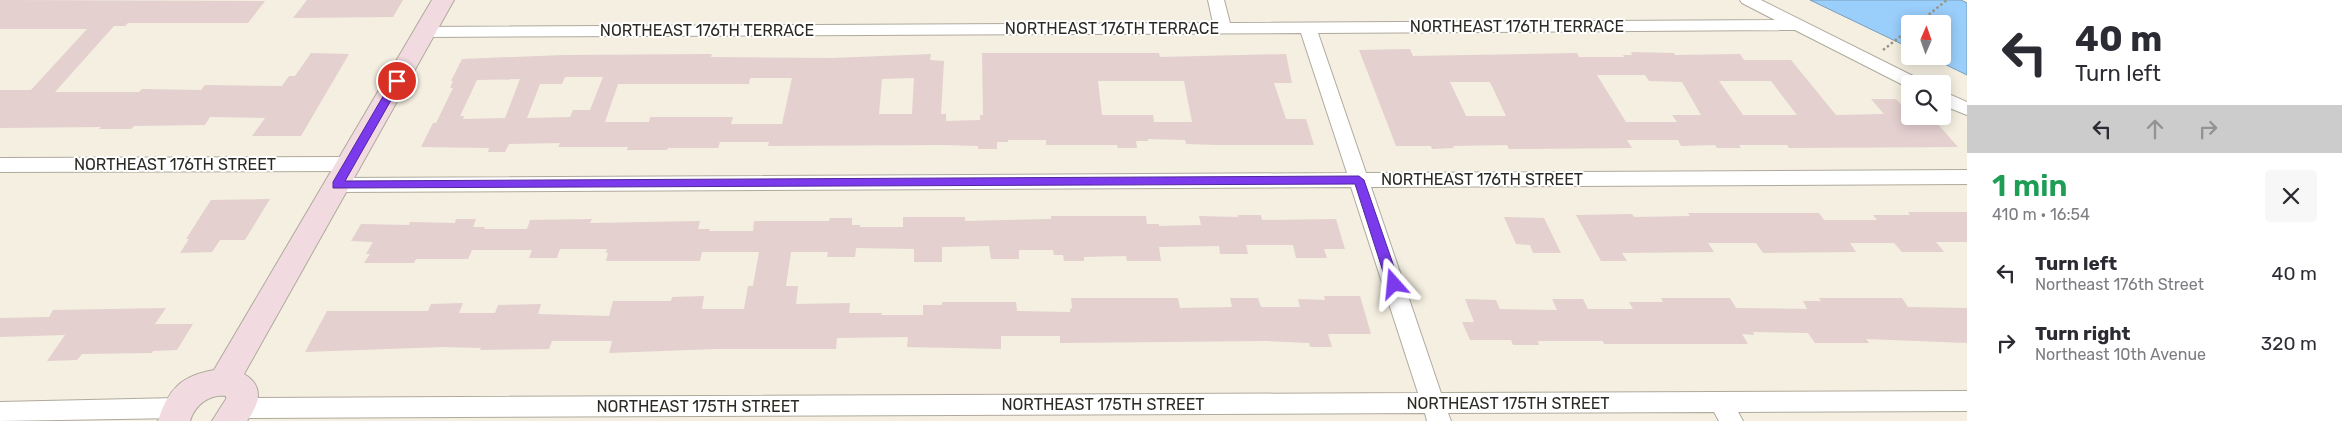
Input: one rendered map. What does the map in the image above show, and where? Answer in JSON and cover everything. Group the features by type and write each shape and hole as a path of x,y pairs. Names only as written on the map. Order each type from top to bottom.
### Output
{"street":[{"path":"0,412 176,415 194,391 204,386 231,403 343,174 443,0"},
{"path":"1216,0 1223,28"},
{"path":"1748,0 1901,77"},
{"name":"NORTHEAST 176TH TERRACE","path":"425,32 1799,25"},
{"path":"1308,27 1436,412"},
{"path":"1951,101 1967,109"},
{"name":"NORTHEAST 176TH STREET","path":"0,165 343,174 1359,180 1967,177"},
{"name":"NORTHEAST 175TH STREET","path":"231,403 964,413 1726,412 1967,401"}],"path":[{"path":"1928,15 1947,0"},
{"path":"1886,48 1901,36"}],"water":[{"path":"1810,0 1961,0 1967,3 1967,75 1946,65 1951,65 1951,15 1901,15 1901,44"}],"building":[{"path":"0,0 265,1 248,23 128,23 125,26 114,26 55,92 139,92 142,89 201,90 205,85 282,86 289,76 295,76 311,53 349,54 301,136 252,136 265,118 210,117 205,125 134,126 131,129 99,129 101,127 0,128 0,90 31,90 87,29 0,29"},
{"path":"307,0 403,0 393,17 293,18"},
{"path":"1410,49 1413,56 1577,53 1579,57 1624,57 1623,55 1632,55 1631,52 1674,53 1675,55 1740,54 1744,60 1791,60 1836,115 1884,114 1871,99 1896,99 1901,104 1901,125 1939,125 1958,147 1789,148 1787,145 1739,145 1741,148 1717,148 1715,145 1681,146 1678,140 1627,140 1632,148 1509,149 1507,145 1453,146 1454,148 1432,149 1431,146 1396,146 1359,50","holes":["1597,75 1645,75 1649,81 1682,82 1701,115 1672,115 1677,122 1626,122","1719,81 1771,81 1797,115 1743,115","1450,82 1490,82 1506,116 1466,116"]},
{"path":"982,53 1159,53 1160,57 1286,54 1292,83 1274,83 1286,119 1306,119 1314,145 1186,144 1185,140 1148,139 1148,141 1136,141 1137,148 1118,148 1117,145 1046,145 1046,140 1008,140 1008,142 997,142 997,149 978,149 978,146 944,145 768,146 769,142 720,142 718,148 668,148 667,150 627,150 628,147 558,147 560,143 509,144 505,152 488,152 489,148 421,147 433,123 436,123 453,88 450,88 453,81 451,81 462,59 563,55 712,54 711,57 832,58 931,54 930,60 944,61 941,114 946,114 946,121 980,120 980,115 983,115","holes":["565,77 603,77 590,110 573,110 570,117 527,118 540,84 562,84","750,78 792,78 782,124 731,124 733,117 650,117 649,122 605,122 618,84 749,84","914,78 912,114 879,114 882,79","520,79 505,118 463,119 464,116 460,116 477,80","1098,81 1184,81 1192,122 1154,122 1153,115 1102,115"]},
{"path":"270,199 245,240 220,240 212,252 180,253 189,239 186,239 211,200"},
{"path":"1908,212 1967,212 1967,242 1936,242 1944,252 1902,252 1894,243 1850,243 1856,252 1763,253 1756,243 1708,243 1714,252 1622,253 1627,261 1601,261 1576,215 1632,214 1634,217 1690,216 1688,213 1819,213 1824,220 1877,220 1873,215 1910,215"},
{"path":"1238,215 1261,215 1262,220 1336,219 1345,249 1324,249 1327,258 1296,258 1293,245 1246,245 1248,254 1220,254 1219,246 1159,247 1161,261 1127,261 1126,256 1084,257 1084,261 1064,261 1063,255 1054,255 1053,250 1019,250 1019,259 991,259 989,246 942,247 942,262 914,262 914,249 856,248 855,257 827,257 828,252 791,252 786,286 798,286 796,304 850,303 849,313 882,313 881,315 923,315 923,305 942,305 942,302 1016,302 1017,311 1070,312 1072,308 1071,298 1178,298 1180,308 1232,307 1230,298 1258,298 1261,307 1300,307 1298,299 1325,300 1324,296 1360,296 1371,334 1328,334 1332,347 1310,347 1309,343 1267,341 1060,343 1060,336 1001,336 1001,349 907,347 908,337 837,338 836,349 716,349 609,353 612,341 552,341 549,349 480,350 481,348 443,347 305,352 327,311 428,311 431,304 463,303 459,313 495,313 498,305 541,304 538,314 609,316 613,301 671,301 672,297 704,296 702,309 744,309 748,286 753,286 759,252 702,252 700,261 606,261 607,249 560,249 557,258 529,258 532,250 472,250 468,259 416,259 414,263 364,263 370,254 366,254 373,242 351,241 361,224 409,225 410,222 455,223 456,219 476,219 473,227 485,227 484,229 527,229 530,220 592,219 590,223 700,221 698,229 710,229 709,231 753,231 754,221 829,221 830,218 852,218 852,225 860,225 860,227 903,227 903,217 965,217 965,221 1051,219 1051,216 1146,216 1147,224 1159,224 1159,226 1201,225 1199,216 1238,217"},
{"path":"1504,217 1544,218 1561,253 1533,253 1530,245 1516,244"},
{"path":"1661,298 1730,298 1736,308 1807,309 1803,301 1821,301 1819,298 1902,298 1908,307 1967,308 1967,343 1866,339 1869,343 1815,343 1808,333 1753,332 1754,335 1742,334 1748,344 1604,344 1603,341 1538,341 1539,345 1513,345 1511,340 1470,340 1462,322 1474,322 1465,299 1496,300 1500,309 1557,310 1552,299 1583,299 1588,309 1633,309 1629,302 1663,302"},
{"path":"166,308 155,324 193,324 177,350 153,351 152,353 82,354 77,360 47,361 65,335 0,337 0,318 49,317 53,310"}],"route":[{"path":"397,81 337,185 1359,180 1394,284"}]}
